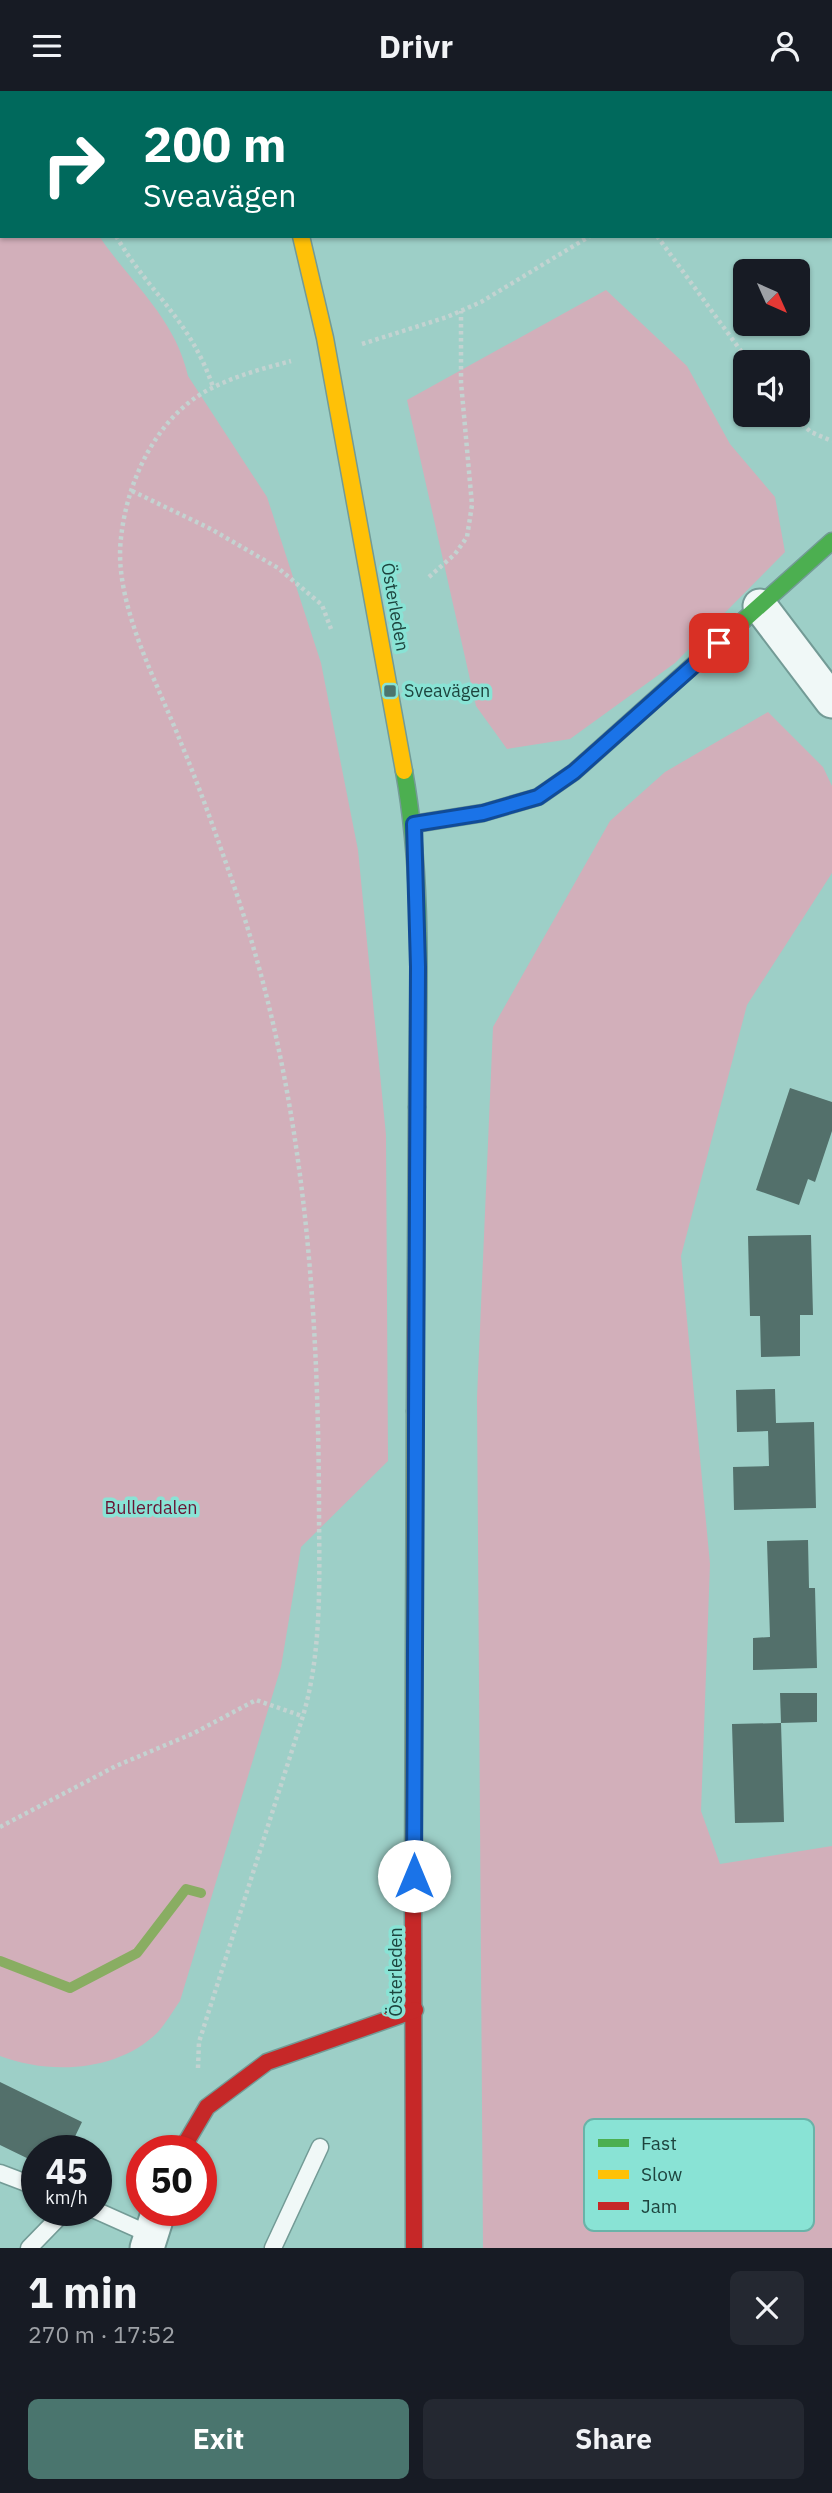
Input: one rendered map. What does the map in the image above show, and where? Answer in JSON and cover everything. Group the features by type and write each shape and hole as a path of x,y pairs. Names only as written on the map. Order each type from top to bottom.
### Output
{"main road":[{"name":"Österleden","path":"301,238 325,338 414,824 418,967 413,1635 414,2248"},
{"path":"414,824 483,813 538,797 574,772 832,541"},
{"path":"190,2135 207,2107 267,2062 415,2010"}],"street":[{"path":"760,606 832,701"}],"lane":[{"path":"273,2248 320,2147"},
{"path":"0,2173 21,2181"},
{"path":"112,2216 152,2231"},
{"path":"29,2248 50,2226"}],"path":[{"path":"118,238 185,326 203,357 212,387"},
{"path":"362,344 461,311 547,264 587,238"},
{"path":"658,238 740,350"},
{"path":"429,577 455,554 467,537 472,505 461,382 461,311"},
{"path":"207,2107 198,2075 199,2042 303,1716 314,1667 319,1591 319,1511 312,1260 302,1172 286,1081 255,952 236,890 137,633 123,586 121,538 132,491 149,449 163,429 194,398 212,387 291,361"},
{"path":"805,427 832,442"},
{"path":"132,491 211,529 278,568 322,605 331,629"},
{"path":"0,1828 116,1766 194,1733 256,1700 303,1716"}],"green space":[{"name":"Bullerdalen","path":"0,238 100,238 163,319 182,355 188,376 267,497 321,663 358,850 386,1135 388,1461 301,1547 281,1667 180,2001 167,2021 142,2045 104,2062 83,2066 40,2066 0,2056"},
{"path":"606,290 687,366 730,444 775,497 785,552 675,663 570,739 507,749 476,706 407,400"},
{"path":"768,712 823,767 832,786 832,873 747,1005 681,1256 710,1564 701,1811 720,1864 832,1846 832,2248 483,2248 477,1398 493,1027 610,821 665,772"}],"building":[{"path":"790,1088 832,1102 832,1131 815,1182 808,1179 799,1205 756,1190"},
{"path":"811,1235 813,1315 800,1315 800,1356 761,1357 760,1316 750,1316 748,1236"},
{"path":"775,1389 776,1423 814,1422 816,1508 734,1510 733,1467 769,1466 768,1431 737,1432 736,1390"},
{"path":"808,1540 809,1588 815,1588 817,1668 753,1670 753,1638 770,1637 767,1541"},
{"path":"780,1693 817,1693 817,1722 781,1723"},
{"path":"781,1723 784,1822 735,1823 732,1724"},
{"path":"0,2082 82,2122 76,2135 21,2135 21,2155 0,2145"}],"waterway":[{"path":"0,1961 70,1988 137,1953 186,1889 201,1893"}],"traffic: fast":[{"path":"414,824 483,813 538,797 574,772 832,541"},
{"path":"404,771 415,854 417,896 417,1107"}],"traffic: slow":[{"path":"301,238 325,338 404,771"},
{"path":"413,1895 415,1411"}],"traffic: jam":[{"path":"415,1411 417,1107"},
{"path":"413,1895 414,2248"},
{"path":"190,2135 207,2107 267,2062 415,2010"}],"place":[{"name":"Sveavägen","path":"390,691"}],"route":[{"path":"414,1876 418,967 414,824 483,813 538,797 574,772 719,643"}]}
